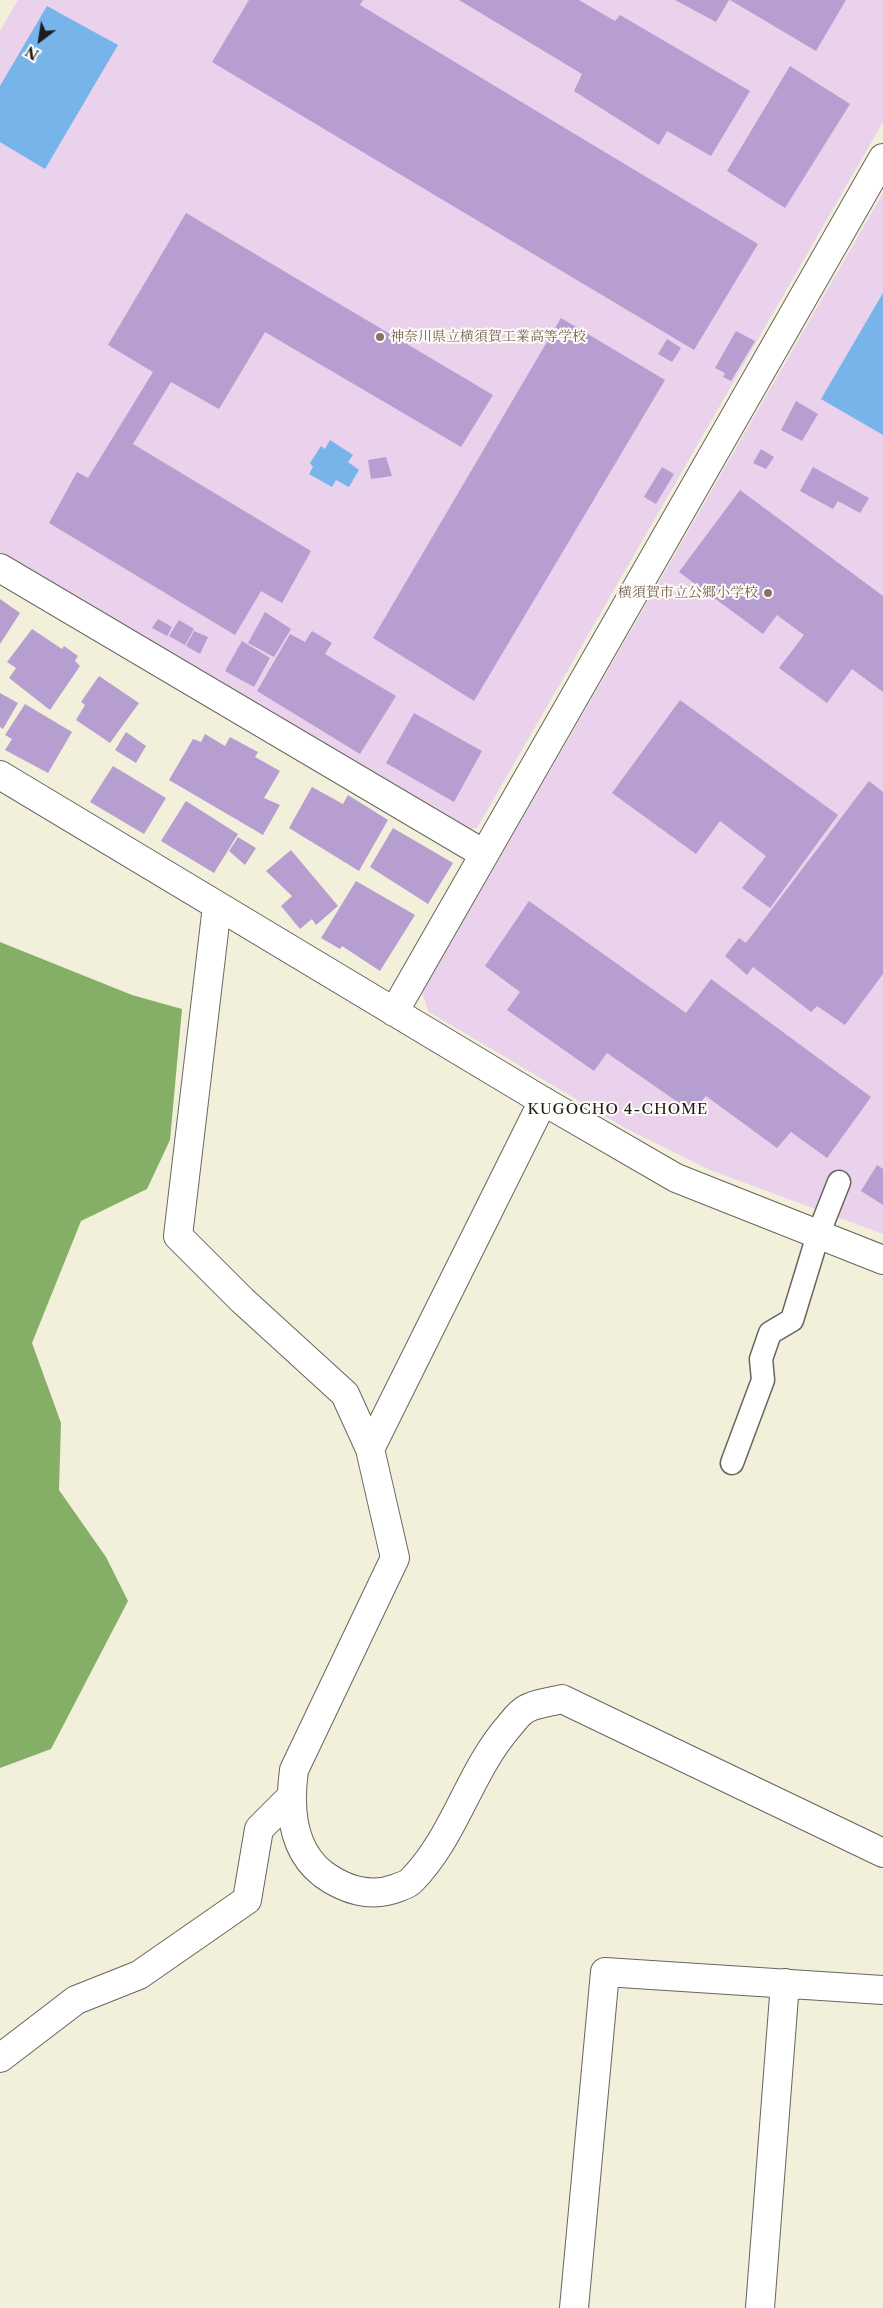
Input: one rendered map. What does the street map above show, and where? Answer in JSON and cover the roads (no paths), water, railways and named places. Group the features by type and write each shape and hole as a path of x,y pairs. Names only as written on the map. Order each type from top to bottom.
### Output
{"street":[{"path":"394,1012 883,158"},
{"path":"0,568 484,854"},
{"path":"0,775 543,1101 676,1178 818,1236 883,1260"},
{"path":"217,906 178,1236 242,1300 345,1394 370,1449 395,1558 294,1770 290,1798 298,1842 321,1873 342,1886 362,1892 384,1893 409,1883 431,1854 496,1740 525,1709 562,1699 883,1853"},
{"path":"370,1449 543,1101"},
{"path":"0,2058 76,2000 139,1975 247,1900 259,1829 290,1798"},
{"path":"574,2308 605,1972 883,1990"},
{"path":"760,2308 784,1984"}],"lane":[{"path":"732,1463 763,1380 760,1359 770,1333 792,1320 818,1236 838,1182"}],"water":[{"path":"47,6 118,45 45,169 0,142 0,86"},
{"path":"883,293 883,435 821,399"},
{"path":"330,440 353,455 348,462 359,470 349,487 336,480 332,487 309,474 313,467 310,463 321,446 325,449"}],"place":[{"name":"神奈川県立横須賀工業高等学校","path":"380,337"},
{"name":"横須賀市立公郷小学校","path":"768,593"}],"district":[{"name":"KUGOCHO 4-CHOME","path":"618,1110"}]}
